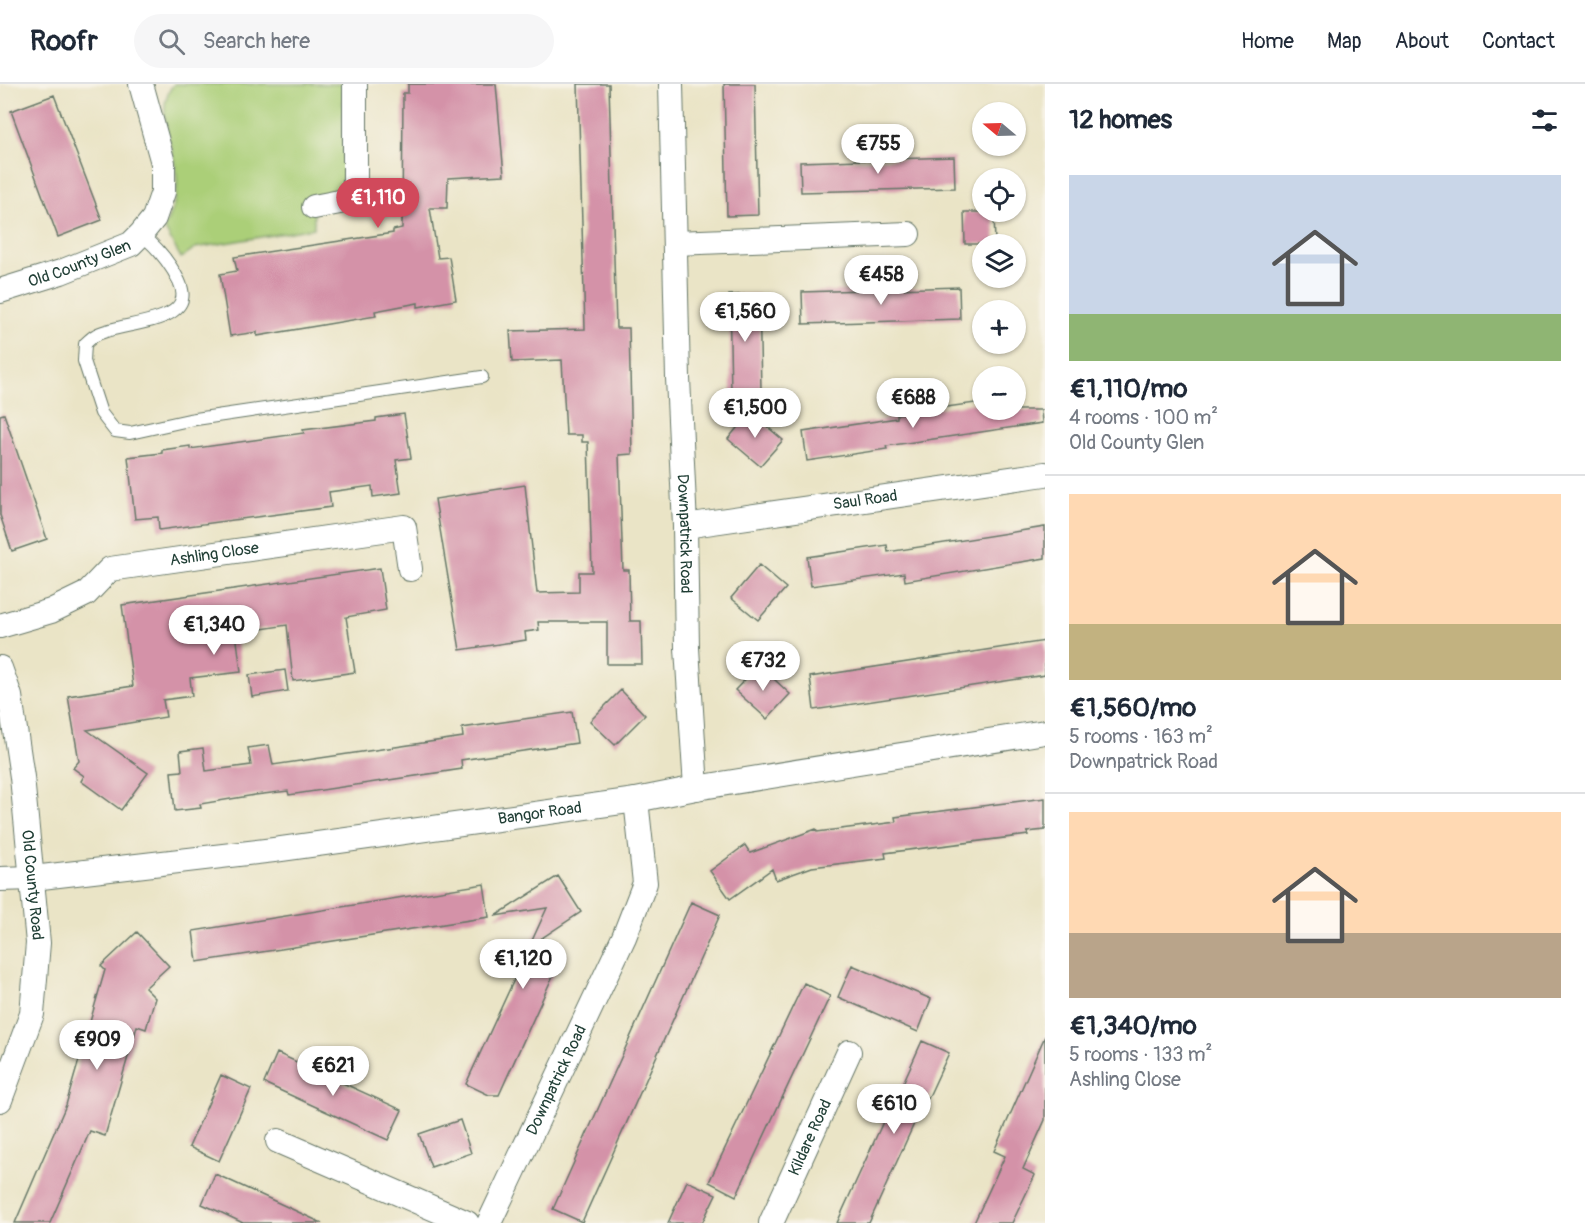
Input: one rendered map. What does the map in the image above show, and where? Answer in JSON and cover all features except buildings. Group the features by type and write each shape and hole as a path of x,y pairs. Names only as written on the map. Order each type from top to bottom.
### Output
{"street":[{"name":"Old County Glen","path":"0,291 61,272 131,244 154,218 164,192 163,164 141,84"},
{"path":"314,207 355,199 355,84"},
{"name":"Downpatrick Road","path":"671,84 687,648 696,788"},
{"path":"675,243 908,234"},
{"name":"Saul Road","path":"685,526 1045,474"},
{"name":"Ashling Close","path":"0,626 51,611 86,594 110,569 404,527 410,569"},
{"name":"Old County Road","path":"0,668 10,696 22,777 38,944 32,1014 0,1100"},
{"name":"Bangor Road","path":"0,879 33,878 274,850 636,800 696,788 1045,732"},
{"name":"Downpatrick Road","path":"489,1223 624,937 645,883 636,800"},
{"name":"Kildare Road","path":"771,1223 849,1052"},
{"path":"278,1141 467,1223"}],"lane":[{"path":"141,234 153,243 174,272 184,293 182,303 170,315 96,334 85,344 84,361 101,413 115,431 130,433 189,420 482,377"}],"green space":[{"path":"174,84 343,84 343,178 336,192 314,196 314,228 195,248 181,258 164,228 177,189 176,171 165,118 168,94"}]}
